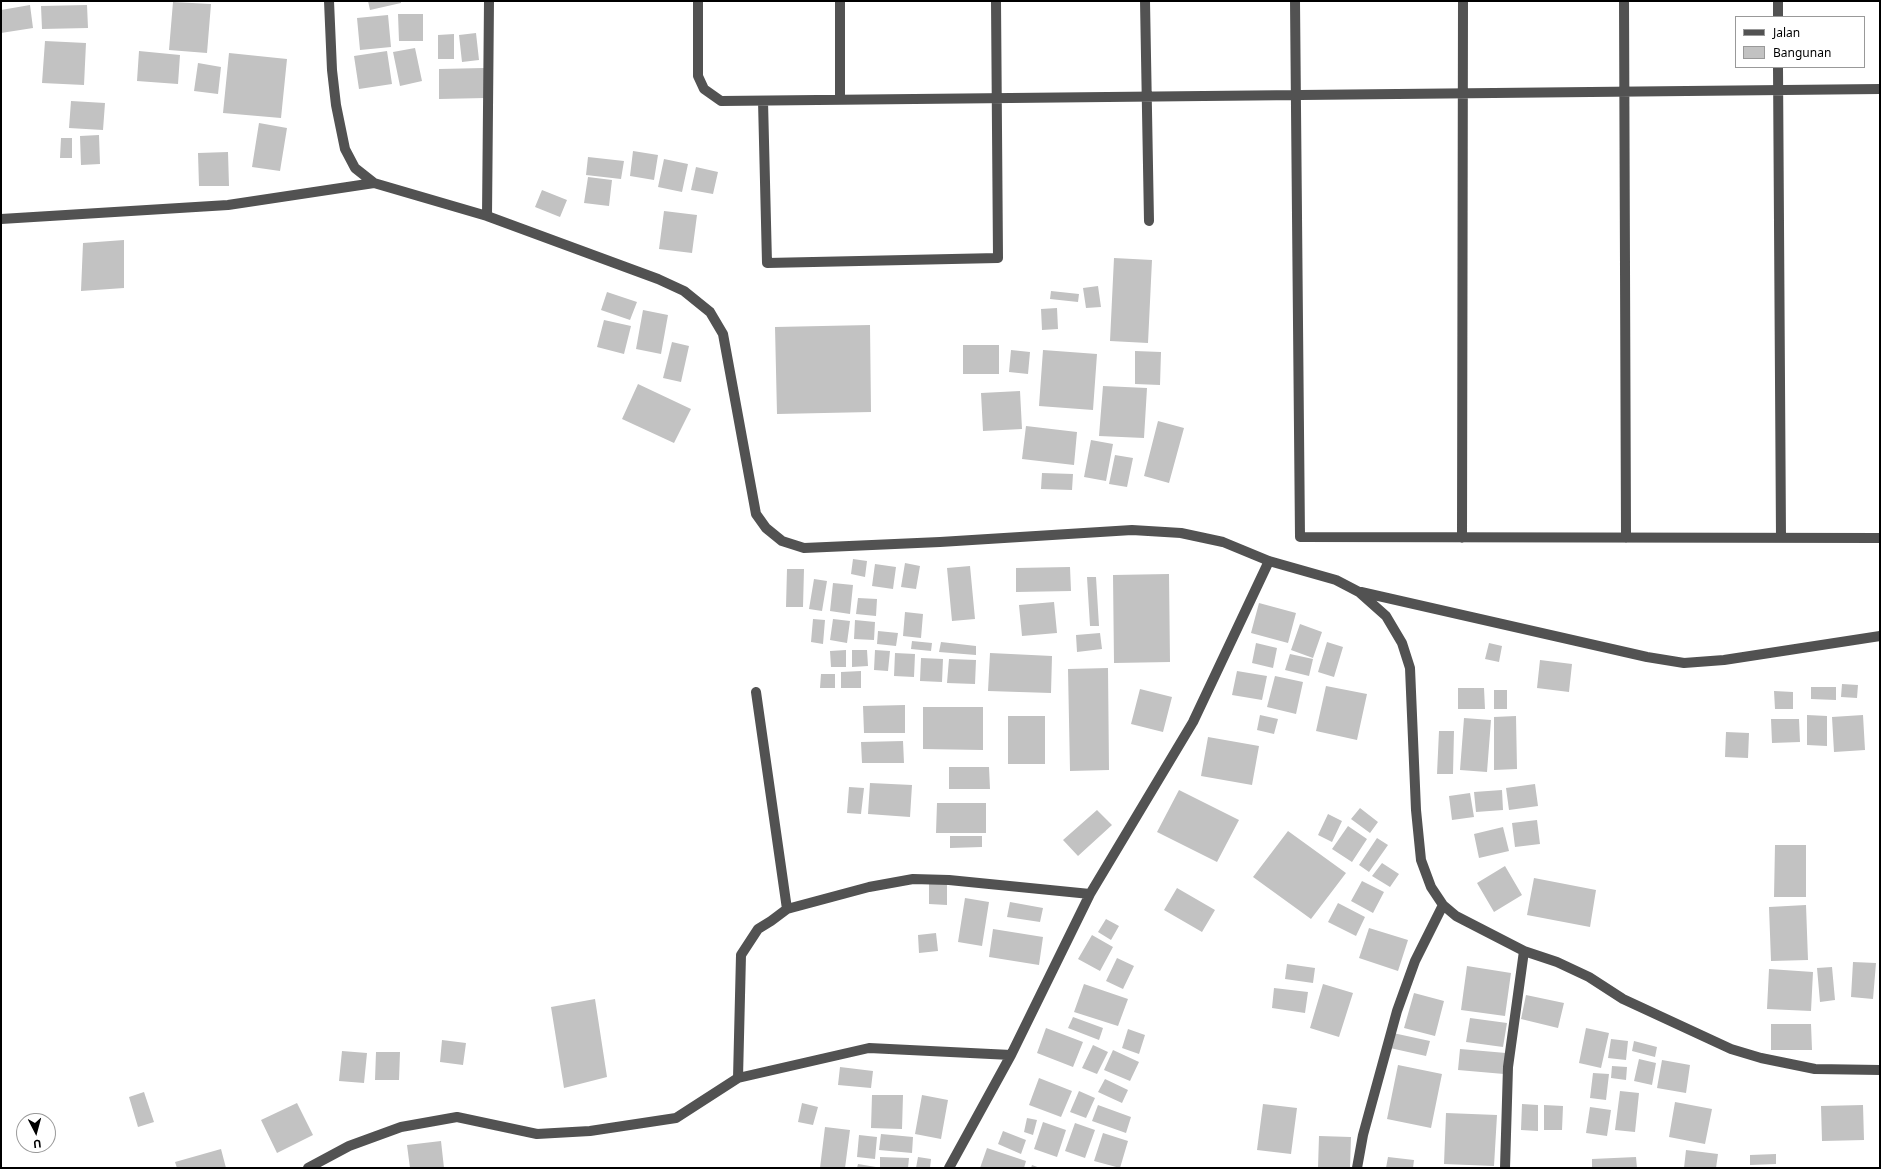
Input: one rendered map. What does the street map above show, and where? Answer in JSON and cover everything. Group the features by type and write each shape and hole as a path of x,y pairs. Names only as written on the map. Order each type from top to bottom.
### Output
{"street":[{"path":"329,1 332,70 340,132 345,149 355,168 374,183 487,216 658,278 684,291 710,312 723,334 756,514 766,528 782,540 804,548 940,542 1132,530 1181,533 1223,542 1269,561 1336,580 1359,592 1386,616 1402,643 1410,668 1416,810 1421,860 1431,887 1443,905 1456,916 1524,951 1557,962 1589,978 1624,999 1731,1049 1761,1058 1815,1069 1880,1070"},
{"path":"487,216 489,1"},
{"path":"698,1 698,76 704,90 721,101 1146,98 1880,89"},
{"path":"840,1 840,100"},
{"path":"764,101 767,263 998,258 996,1"},
{"path":"1145,1 1149,221"},
{"path":"1295,1 1300,537 1880,538"},
{"path":"1462,538 1463,1"},
{"path":"1624,1 1626,538"},
{"path":"1778,1 1778,16"},
{"path":"1778,68 1781,538"},
{"path":"1,219 228,205 374,183"},
{"path":"949,1168 1011,1055 1090,894 1192,722 1269,561"},
{"path":"1359,592 1639,655 1684,663 1724,660 1880,636"},
{"path":"756,692 787,908"},
{"path":"738,1078 741,955 758,929 787,908 869,887 912,879 949,880 1090,894"},
{"path":"1357,1168 1363,1135 1396,1010 1415,961 1443,905"},
{"path":"1505,1168 1508,1067 1524,951"},
{"path":"308,1168 349,1146 401,1127 457,1117 537,1134 590,1130 676,1118 738,1078 869,1048 1011,1055"}],"building":[{"path":"368,1 401,1 401,3 370,10"},
{"path":"173,2 211,4 207,53 169,50"},
{"path":"30,5 33,28 1,33 1,10"},
{"path":"87,5 88,28 42,29 41,6"},
{"path":"398,14 423,14 423,41 399,41"},
{"path":"388,15 391,47 360,50 357,18"},
{"path":"476,33 479,60 462,62 459,35"},
{"path":"454,34 454,59 438,59 438,35"},
{"path":"45,41 86,43 84,85 42,83"},
{"path":"415,48 422,81 400,86 393,52"},
{"path":"139,51 180,55 178,84 137,81"},
{"path":"387,51 392,84 359,89 354,56"},
{"path":"229,53 287,59 281,118 223,113"},
{"path":"198,63 221,67 218,94 194,91"},
{"path":"484,68 485,98 439,99 439,69"},
{"path":"71,101 105,103 103,130 69,128"},
{"path":"259,123 287,128 280,171 252,167"},
{"path":"99,135 100,164 81,165 80,136"},
{"path":"61,138 72,138 72,158 60,158"},
{"path":"633,151 658,155 654,180 630,176"},
{"path":"228,152 229,186 199,186 198,153"},
{"path":"588,157 624,161 621,179 586,175"},
{"path":"664,159 688,164 682,192 658,187"},
{"path":"696,167 718,172 713,194 691,190"},
{"path":"588,177 612,180 609,206 584,203"},
{"path":"542,190 567,200 560,217 535,207"},
{"path":"664,211 697,215 692,253 659,249"},
{"path":"124,240 124,288 81,291 83,243"},
{"path":"1114,258 1152,260 1148,343 1110,341"},
{"path":"1098,286 1101,307 1086,308 1083,288"},
{"path":"1051,291 1079,294 1078,302 1050,299"},
{"path":"607,292 637,302 630,320 601,310"},
{"path":"1057,308 1058,329 1042,330 1041,309"},
{"path":"643,310 668,315 661,354 636,349"},
{"path":"604,320 631,326 624,354 597,347"},
{"path":"870,325 871,412 777,414 775,327"},
{"path":"672,342 689,346 681,382 663,378"},
{"path":"963,345 999,345 999,374 963,374"},
{"path":"1011,350 1030,352 1028,374 1009,372"},
{"path":"1043,350 1097,354 1093,410 1039,406"},
{"path":"1135,351 1161,352 1160,385 1135,384"},
{"path":"638,384 691,409 674,443 622,419"},
{"path":"1103,386 1147,388 1144,438 1099,436"},
{"path":"1020,391 1022,429 983,431 981,393"},
{"path":"1158,421 1184,428 1169,483 1144,476"},
{"path":"1026,426 1077,432 1074,465 1022,459"},
{"path":"1091,440 1113,444 1106,481 1084,477"},
{"path":"1115,455 1133,458 1127,487 1109,484"},
{"path":"1042,473 1073,474 1072,490 1041,489"},
{"path":"853,559 867,561 865,577 851,574"},
{"path":"905,563 920,566 916,589 901,587"},
{"path":"875,564 896,567 893,589 872,586"},
{"path":"970,566 975,619 952,621 947,568"},
{"path":"1070,567 1071,591 1016,592 1016,568"},
{"path":"787,569 804,569 803,607 786,607"},
{"path":"1169,574 1170,662 1114,663 1113,575"},
{"path":"1087,577 1096,577 1099,626 1090,626"},
{"path":"814,579 827,581 822,611 809,609"},
{"path":"833,583 853,585 850,614 830,611"},
{"path":"858,598 877,599 876,616 856,614"},
{"path":"1054,602 1057,633 1022,636 1019,605"},
{"path":"1259,603 1296,613 1288,643 1251,633"},
{"path":"905,612 923,614 921,638 903,636"},
{"path":"813,619 825,620 823,644 811,642"},
{"path":"833,619 850,621 847,643 830,640"},
{"path":"855,620 875,622 874,640 854,639"},
{"path":"1300,624 1322,632 1313,658 1291,650"},
{"path":"878,631 898,633 896,646 877,644"},
{"path":"1100,633 1102,649 1077,652 1076,635"},
{"path":"912,641 932,643 931,651 911,649"},
{"path":"941,642 976,646 976,655 939,652"},
{"path":"1327,642 1343,647 1334,677 1318,672"},
{"path":"1256,643 1277,648 1273,668 1252,663"},
{"path":"1489,643 1502,646 1499,662 1485,659"},
{"path":"846,650 846,667 831,667 830,651"},
{"path":"852,650 867,650 868,666 852,667"},
{"path":"875,650 890,651 888,671 874,670"},
{"path":"895,653 915,654 914,677 894,676"},
{"path":"990,653 1052,656 1051,693 988,691"},
{"path":"1290,654 1313,659 1309,676 1285,670"},
{"path":"921,658 943,659 942,682 920,681"},
{"path":"949,659 976,660 975,684 947,683"},
{"path":"1540,660 1572,664 1569,692 1537,688"},
{"path":"1108,668 1109,770 1070,771 1068,669"},
{"path":"861,671 861,688 841,688 841,672"},
{"path":"1237,671 1267,676 1262,700 1232,695"},
{"path":"821,674 835,674 835,688 820,688"},
{"path":"1275,676 1303,682 1296,714 1267,707"},
{"path":"1842,684 1858,685 1857,698 1841,697"},
{"path":"1326,686 1367,694 1357,740 1316,731"},
{"path":"1811,687 1836,687 1836,700 1811,699"},
{"path":"1458,688 1484,688 1485,709 1458,709"},
{"path":"1140,689 1172,697 1163,732 1131,724"},
{"path":"1494,690 1507,690 1507,709 1494,709"},
{"path":"1774,691 1793,692 1793,709 1775,709"},
{"path":"905,705 905,733 864,733 863,706"},
{"path":"923,707 983,707 983,750 923,749"},
{"path":"1260,715 1278,719 1274,734 1257,730"},
{"path":"1807,715 1827,716 1827,746 1807,745"},
{"path":"1863,715 1865,750 1834,752 1832,717"},
{"path":"1008,716 1045,716 1045,764 1008,764"},
{"path":"1516,716 1517,769 1494,770 1494,717"},
{"path":"1464,718 1491,720 1487,772 1460,770"},
{"path":"1771,719 1799,719 1800,742 1772,743"},
{"path":"1439,731 1454,731 1453,774 1437,774"},
{"path":"1726,732 1749,733 1748,758 1725,757"},
{"path":"1208,737 1259,746 1252,785 1201,776"},
{"path":"903,741 904,763 862,763 861,742"},
{"path":"949,767 989,767 990,789 949,789"},
{"path":"870,783 912,785 910,817 868,814"},
{"path":"1535,784 1538,806 1509,810 1506,788"},
{"path":"849,787 864,788 861,814 847,813"},
{"path":"1179,790 1239,820 1217,862 1157,832"},
{"path":"1502,790 1503,810 1476,812 1474,792"},
{"path":"1470,793 1474,817 1452,820 1449,796"},
{"path":"937,803 986,803 986,833 936,833"},
{"path":"1360,808 1378,822 1370,833 1351,819"},
{"path":"1097,810 1112,825 1078,856 1063,840"},
{"path":"1328,814 1342,821 1332,842 1318,835"},
{"path":"1537,820 1540,844 1515,847 1512,823"},
{"path":"1348,826 1367,839 1352,862 1332,849"},
{"path":"1503,827 1509,851 1479,858 1474,834"},
{"path":"1288,831 1346,873 1311,919 1253,877"},
{"path":"950,836 982,836 982,847 950,848"},
{"path":"1377,838 1388,845 1369,872 1359,865"},
{"path":"1775,845 1806,845 1806,897 1774,897"},
{"path":"1382,863 1399,874 1390,887 1372,876"},
{"path":"1505,866 1522,895 1494,912 1477,883"},
{"path":"1534,878 1596,890 1590,927 1527,915"},
{"path":"1362,881 1384,892 1373,913 1351,901"},
{"path":"929,882 947,883 947,905 929,904"},
{"path":"1177,888 1215,910 1202,932 1164,910"},
{"path":"965,898 989,902 982,946 958,942"},
{"path":"1010,902 1043,908 1040,922 1007,917"},
{"path":"1338,903 1365,917 1356,936 1328,922"},
{"path":"1806,905 1808,960 1771,961 1769,907"},
{"path":"1106,919 1119,926 1111,940 1098,932"},
{"path":"1369,928 1408,940 1398,971 1359,958"},
{"path":"993,929 1043,937 1039,965 989,957"},
{"path":"936,933 938,951 919,953 918,935"},
{"path":"1092,935 1113,947 1100,971 1078,959"},
{"path":"1117,958 1134,966 1123,989 1106,981"},
{"path":"1853,962 1876,963 1873,999 1851,997"},
{"path":"1287,964 1315,968 1313,983 1285,979"},
{"path":"1467,966 1511,973 1505,1016 1461,1010"},
{"path":"1832,967 1835,1000 1820,1002 1817,968"},
{"path":"1769,969 1813,972 1811,1011 1767,1009"},
{"path":"1084,984 1128,999 1118,1026 1074,1012"},
{"path":"1323,984 1353,993 1339,1037 1310,1028"},
{"path":"1274,988 1308,992 1305,1013 1272,1008"},
{"path":"1414,993 1444,1001 1435,1036 1404,1028"},
{"path":"1526,995 1564,1003 1558,1028 1521,1019"},
{"path":"595,999 607,1077 564,1088 551,1007"},
{"path":"1073,1017 1103,1028 1099,1040 1068,1028"},
{"path":"1470,1018 1507,1023 1503,1047 1466,1042"},
{"path":"1771,1024 1811,1024 1812,1050 1771,1050"},
{"path":"1046,1028 1083,1042 1073,1067 1037,1053"},
{"path":"1586,1028 1609,1033 1601,1068 1579,1063"},
{"path":"1128,1029 1145,1035 1139,1054 1122,1048"},
{"path":"1393,1033 1430,1041 1426,1056 1390,1048"},
{"path":"1611,1039 1628,1041 1626,1060 1608,1058"},
{"path":"442,1040 466,1043 463,1065 440,1062"},
{"path":"1634,1041 1657,1047 1655,1057 1632,1051"},
{"path":"1093,1045 1108,1052 1097,1074 1082,1068"},
{"path":"1460,1049 1506,1053 1504,1074 1458,1070"},
{"path":"1113,1050 1139,1062 1130,1081 1104,1070"},
{"path":"342,1051 367,1053 364,1083 339,1081"},
{"path":"376,1052 400,1052 399,1080 375,1080"},
{"path":"1639,1059 1656,1063 1652,1085 1634,1081"},
{"path":"1662,1060 1690,1065 1686,1093 1657,1088"},
{"path":"1398,1065 1442,1074 1431,1128 1387,1119"},
{"path":"1612,1066 1627,1067 1626,1080 1611,1078"},
{"path":"840,1067 873,1071 871,1088 838,1085"},
{"path":"1593,1073 1609,1074 1606,1100 1590,1098"},
{"path":"1039,1078 1072,1091 1061,1117 1029,1105"},
{"path":"1105,1079 1128,1090 1122,1103 1098,1092"},
{"path":"1079,1091 1095,1098 1086,1118 1070,1112"},
{"path":"1620,1091 1639,1093 1635,1132 1615,1130"},
{"path":"144,1092 154,1122 138,1127 129,1097"},
{"path":"872,1095 903,1095 902,1129 871,1128"},
{"path":"922,1095 948,1100 941,1139 915,1134"},
{"path":"1675,1102 1712,1109 1705,1144 1669,1137"},
{"path":"297,1103 313,1135 277,1153 261,1120"},
{"path":"802,1103 818,1107 813,1125 798,1122"},
{"path":"1263,1104 1297,1108 1291,1154 1257,1150"},
{"path":"1522,1104 1538,1105 1538,1131 1521,1130"},
{"path":"1098,1105 1131,1117 1126,1133 1092,1121"},
{"path":"1544,1105 1563,1106 1562,1130 1544,1130"},
{"path":"1863,1105 1864,1140 1822,1141 1821,1106"},
{"path":"1590,1107 1611,1110 1607,1136 1586,1133"},
{"path":"1446,1113 1497,1115 1494,1166 1444,1164"},
{"path":"1027,1118 1037,1120 1033,1135 1024,1132"},
{"path":"1043,1122 1066,1130 1057,1157 1034,1149"},
{"path":"1075,1123 1095,1130 1085,1158 1065,1151"},
{"path":"825,1127 850,1130 845,1168 820,1168"},
{"path":"1003,1131 1026,1140 1021,1154 998,1144"},
{"path":"1103,1133 1128,1141 1120,1168 1094,1161"},
{"path":"881,1134 913,1137 912,1153 879,1150"},
{"path":"859,1135 877,1137 875,1159 857,1157"},
{"path":"1319,1136 1351,1137 1350,1168 1318,1168"},
{"path":"441,1141 444,1168 410,1168 407,1145"},
{"path":"987,1148 1026,1161 1024,1168 980,1168"},
{"path":"221,1149 226,1168 177,1168 175,1162"},
{"path":"1686,1150 1718,1154 1716,1168 1684,1168"},
{"path":"1776,1154 1776,1164 1750,1165 1750,1155"},
{"path":"880,1157 909,1158 908,1168 880,1168"},
{"path":"918,1157 931,1159 930,1168 916,1168"},
{"path":"1388,1157 1414,1160 1413,1168 1386,1168"},
{"path":"1636,1157 1637,1168 1592,1168 1592,1159"},
{"path":"858,1164 876,1167 876,1168 857,1168"},
{"path":"1032,1165 1040,1168 1031,1168"}]}
